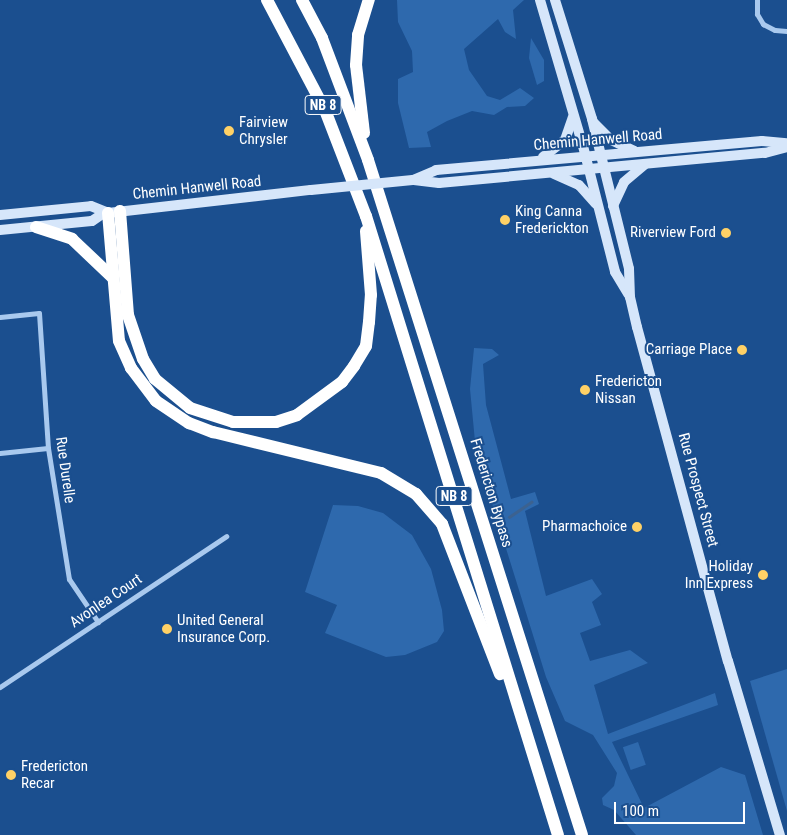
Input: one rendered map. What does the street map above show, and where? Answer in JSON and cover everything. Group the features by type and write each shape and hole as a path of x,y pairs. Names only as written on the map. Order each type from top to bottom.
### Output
{"highway":[{"name":"NB 8","path":"267,0 326,110 366,216 558,835"},
{"name":"NB 8","path":"302,0 326,47 368,160"},
{"path":"368,160 356,65 358,34 369,0"},
{"name":"Fredericton Bypass","path":"368,160 582,835"},
{"path":"111,212 128,314 143,359 155,379 190,408 233,422 276,422 297,415 342,382 354,366 366,346 369,322 371,294 366,216"},
{"path":"111,212 112,277 120,341 131,368 156,401 170,413 214,432 382,473 416,494 442,524 539,777"},
{"path":"36,227 72,239 112,277"}],"main road":[{"name":"Rue Prospect Street","path":"540,0 586,156 615,272 630,297"},
{"name":"Rue Prospect Street","path":"555,0 592,119 612,207 629,269 630,297 731,671 780,835"},
{"path":"536,160 553,152 565,140 574,114"},
{"path":"592,119 611,140 638,152"},
{"name":"Chemin Hanwell Road","path":"413,180 436,170 762,141 787,142"},
{"name":"Chemin Hanwell Road","path":"0,230 92,221 111,212 311,190 413,180 439,183 765,153 787,147"},
{"path":"612,207 624,182 645,164"},
{"path":"550,172 578,185 598,207"},
{"name":"Chemin Hanwell Road","path":"0,215 91,206 111,212"}],"street":[{"path":"757,0 757,14 763,24 774,30 787,31"},
{"name":"Rue Durelle","path":"0,317 39,313 48,448 69,579 98,622"},
{"path":"0,453 48,448"},
{"name":"Avonlea Court","path":"0,687 226,536"}],"shaded area":[{"path":"397,0 524,0 513,10 516,39 505,32 498,19 464,49 469,70 487,96 500,100 520,88 534,98 525,106 507,107 494,115 472,111 447,121 427,132 431,147 409,148 398,103 398,79 413,72 412,51 398,22"},
{"path":"531,38 544,60 544,81 537,85 529,58"},
{"path":"474,348 492,349 499,355 483,364 486,405 511,499 535,492 539,504 525,511 546,596 592,579 602,594 592,602 601,625 580,633 590,661 630,650 648,663 594,685 608,734 715,693 718,705 612,742 644,808 721,767 745,775 763,835 636,835 614,810 603,805 602,798 614,786 617,773 593,735 565,721 546,677 476,452 470,389"},
{"path":"333,505 358,506 383,513 412,535 431,569 442,610 444,631 437,642 405,655 386,657 325,633 337,605 305,592"},
{"path":"787,669 787,811 750,681"},
{"path":"638,742 646,765 631,770 623,747"}],"waterway":[{"path":"509,517 531,502"}],"place":[{"name":"Fairview Chrysler","path":"229,131"},
{"name":"King Canna Frederickton","path":"505,220"},
{"name":"Riverview Ford","path":"726,233"},
{"name":"Carriage Place","path":"742,350"},
{"name":"Fredericton Nissan","path":"585,390"},
{"name":"Pharmachoice","path":"637,527"},
{"name":"Holiday Inn Express","path":"763,575"},
{"name":"United General Insurance Corp.","path":"167,629"},
{"name":"Fredericton Recar","path":"11,775"}]}
